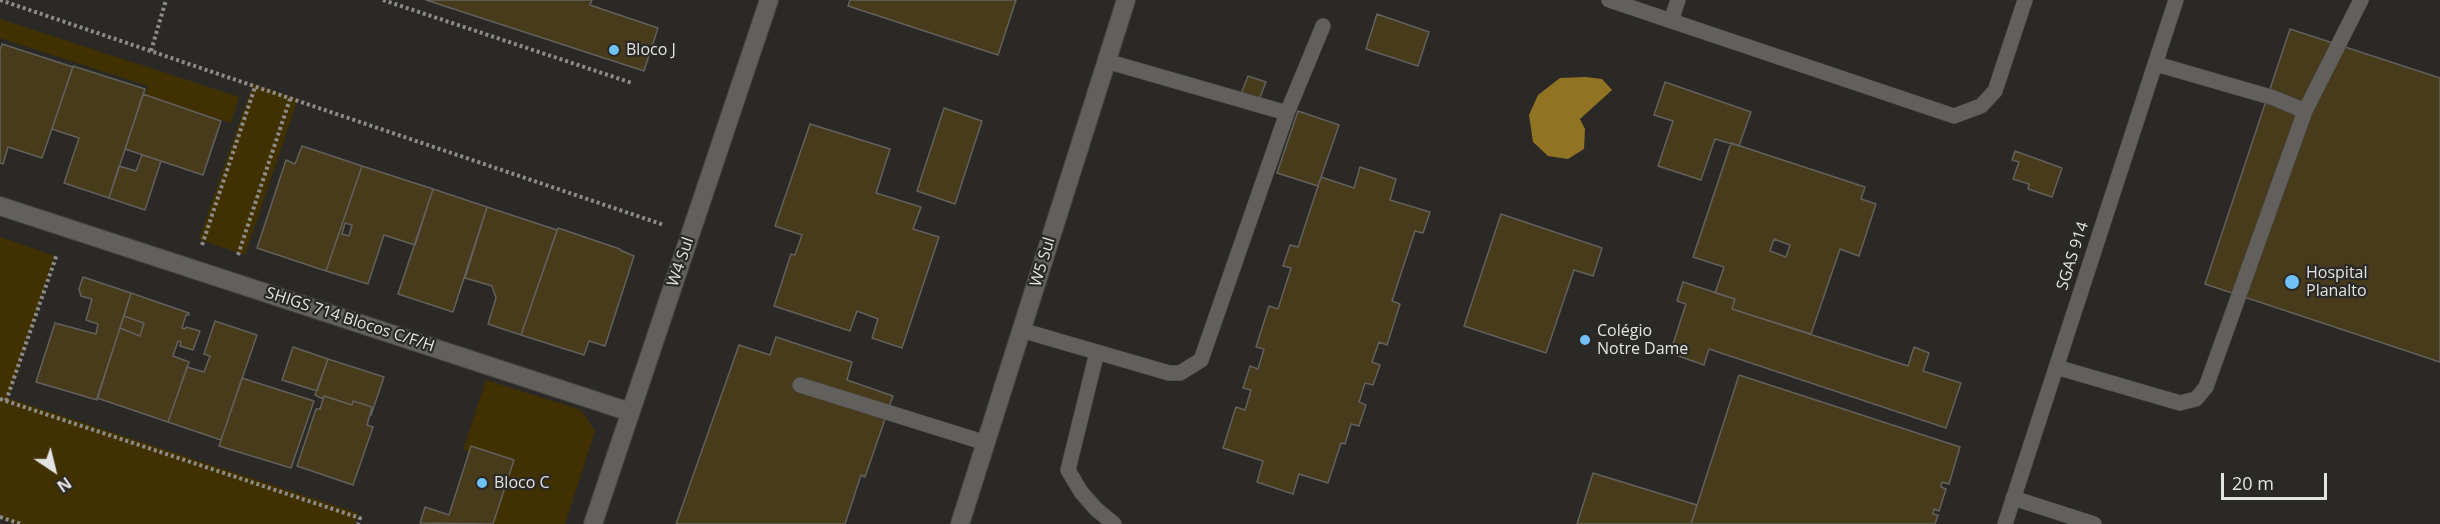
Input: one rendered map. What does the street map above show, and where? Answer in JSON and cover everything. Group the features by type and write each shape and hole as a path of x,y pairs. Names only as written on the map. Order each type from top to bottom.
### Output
{"main road":[{"name":"W4 Sul","path":"593,524 768,0"},
{"name":"W5 Sul","path":"960,524 1126,0"},
{"name":"SHIGS 714 Blocos C/F/H","path":"0,206 630,412"}],"lane":[{"path":"1609,0 1627,3 1671,21 1954,116 1981,106 1995,91 2025,0"},
{"path":"1671,21 1678,0"},
{"name":"SGAS 914","path":"2005,524 2176,0"},
{"path":"2056,367 2180,403 2196,399 2206,387 2305,111 2361,0"},
{"path":"1022,330 1169,373 1180,373 1201,360 1287,113 1323,26"},
{"path":"1106,61 1287,113"},
{"path":"2156,64 2274,98 2305,111"},
{"path":"1097,352 1068,470 1081,492 1114,524"},
{"path":"800,385 986,443"},
{"path":"2013,498 2094,524"}],"path":[{"path":"0,0 671,227"},
{"path":"151,51 166,0"},
{"path":"383,0 632,83"},
{"path":"201,246 255,87"},
{"path":"237,258 291,99"},
{"path":"6,401 59,247"},
{"path":"0,399 360,518 358,524"},
{"path":"0,517 21,524"}],"shaded area":[{"path":"0,19 239,97 231,123 145,95 148,86 0,38"},
{"path":"1560,78 1602,79 1612,90 1580,119 1585,129 1584,149 1568,159 1548,156 1533,142 1529,115 1538,95"},
{"path":"253,84 298,99 245,255 199,239"},
{"path":"0,237 55,256 8,398 358,513 355,524 17,524 0,518"},
{"path":"486,380 581,410 595,431 565,524 490,524 509,464 463,450"}],"building":[{"name":"Bloco J","path":"426,0 592,0 590,5 658,28 644,71"},
{"path":"850,0 1016,0 998,55 848,6"},
{"path":"1377,14 1429,32 1418,66 1366,49"},
{"path":"2290,29 2440,78 2440,362 2205,284"},
{"path":"2,44 73,67 42,158 8,147 3,164 0,163 0,50"},
{"path":"73,66 145,89 109,198 64,183 79,138 52,129"},
{"path":"1248,76 1266,82 1259,100 1241,94"},
{"path":"1665,82 1751,112 1739,146 1715,139 1701,180 1658,166 1673,121 1654,115"},
{"path":"143,94 221,121 203,175 125,149"},
{"path":"944,108 982,121 955,204 917,191"},
{"path":"1298,111 1339,125 1318,186 1277,173"},
{"path":"810,124 890,149 876,193 921,207 913,229 939,237 902,348 872,338 878,319 857,311 850,331 774,306 791,254 795,255 802,235 775,226"},
{"path":"1731,143 1865,187 1861,199 1876,204 1859,256 1840,249 1811,334 1732,309 1735,299 1715,293 1724,267 1693,257","holes":["1774,239 1790,245 1786,257 1770,251"]},
{"path":"302,146 362,166 326,271 257,248 286,160 295,164"},
{"path":"2015,151 2062,168 2052,197 2028,189 2029,184 2013,179 2019,162 2012,160"},
{"path":"142,155 161,161 145,210 109,198 119,166 136,171"},
{"path":"362,166 433,189 415,245 384,235 368,284 326,271","holes":["345,223 352,225 349,236 342,234"]},
{"path":"1360,167 1396,179 1390,200 1430,212 1423,233 1415,231 1392,301 1400,304 1387,345 1379,342 1372,362 1380,365 1373,385 1365,383 1359,402 1366,405 1359,426 1351,424 1345,444 1341,443 1328,483 1299,474 1293,494 1257,482 1263,461 1223,448 1236,407 1245,410 1251,390 1243,388 1250,366 1258,369 1264,349 1256,347 1269,306 1278,309 1291,268 1283,266 1290,245 1298,247 1321,177 1354,188"},
{"path":"433,189 487,207 453,312 398,294"},
{"path":"487,207 557,230 521,335 488,324 496,298 492,286 465,278"},
{"path":"1501,214 1602,248 1593,276 1574,270 1546,353 1464,326"},
{"path":"558,228 634,256 605,346 589,341 584,355 521,335"},
{"path":"83,277 131,293 97,400 36,382 55,323 96,334 98,324 86,320 92,299 81,296 79,289"},
{"path":"1683,282 1735,299 1732,309 1908,366 1914,347 1929,353 1923,371 1961,383 1946,428 1709,349 1704,365 1670,353 1686,304 1677,301"},
{"path":"131,293 189,313 186,315 182,328 200,331 193,350 180,346 181,342 178,341 173,356 189,362 168,422 97,398 120,328 140,336 144,323 124,316"},
{"path":"124,316 144,323 140,336 120,328"},
{"path":"215,321 257,335 221,440 168,422 187,367 204,372 210,356 204,354"},
{"path":"776,337 852,362 847,380 893,396 865,477 861,475 845,524 676,524 739,345 770,355"},
{"path":"293,347 328,359 317,391 282,380"},
{"path":"328,359 384,377 371,415 372,407 353,401 352,405 324,396 323,399 315,395"},
{"path":"1739,375 1960,447 1949,484 1942,482 1941,487 1946,489 1939,511 1934,509 1933,514 1938,515 1935,524 1691,524"},
{"path":"242,378 314,401 291,468 219,446"},
{"path":"324,396 352,405 353,401 372,407 367,425 373,427 353,485 297,466 316,409 320,409"},
{"name":"Bloco C","path":"471,446 514,460 493,524 420,523 425,507 449,515"},
{"path":"1593,473 1697,505 1691,524 1577,524"}],"place":[{"name":"Bloco J","path":"614,50"},
{"name":"Hospital Planalto","path":"2292,282"},
{"name":"Colégio Notre Dame","path":"1585,340"},
{"name":"Bloco C","path":"482,483"}]}
